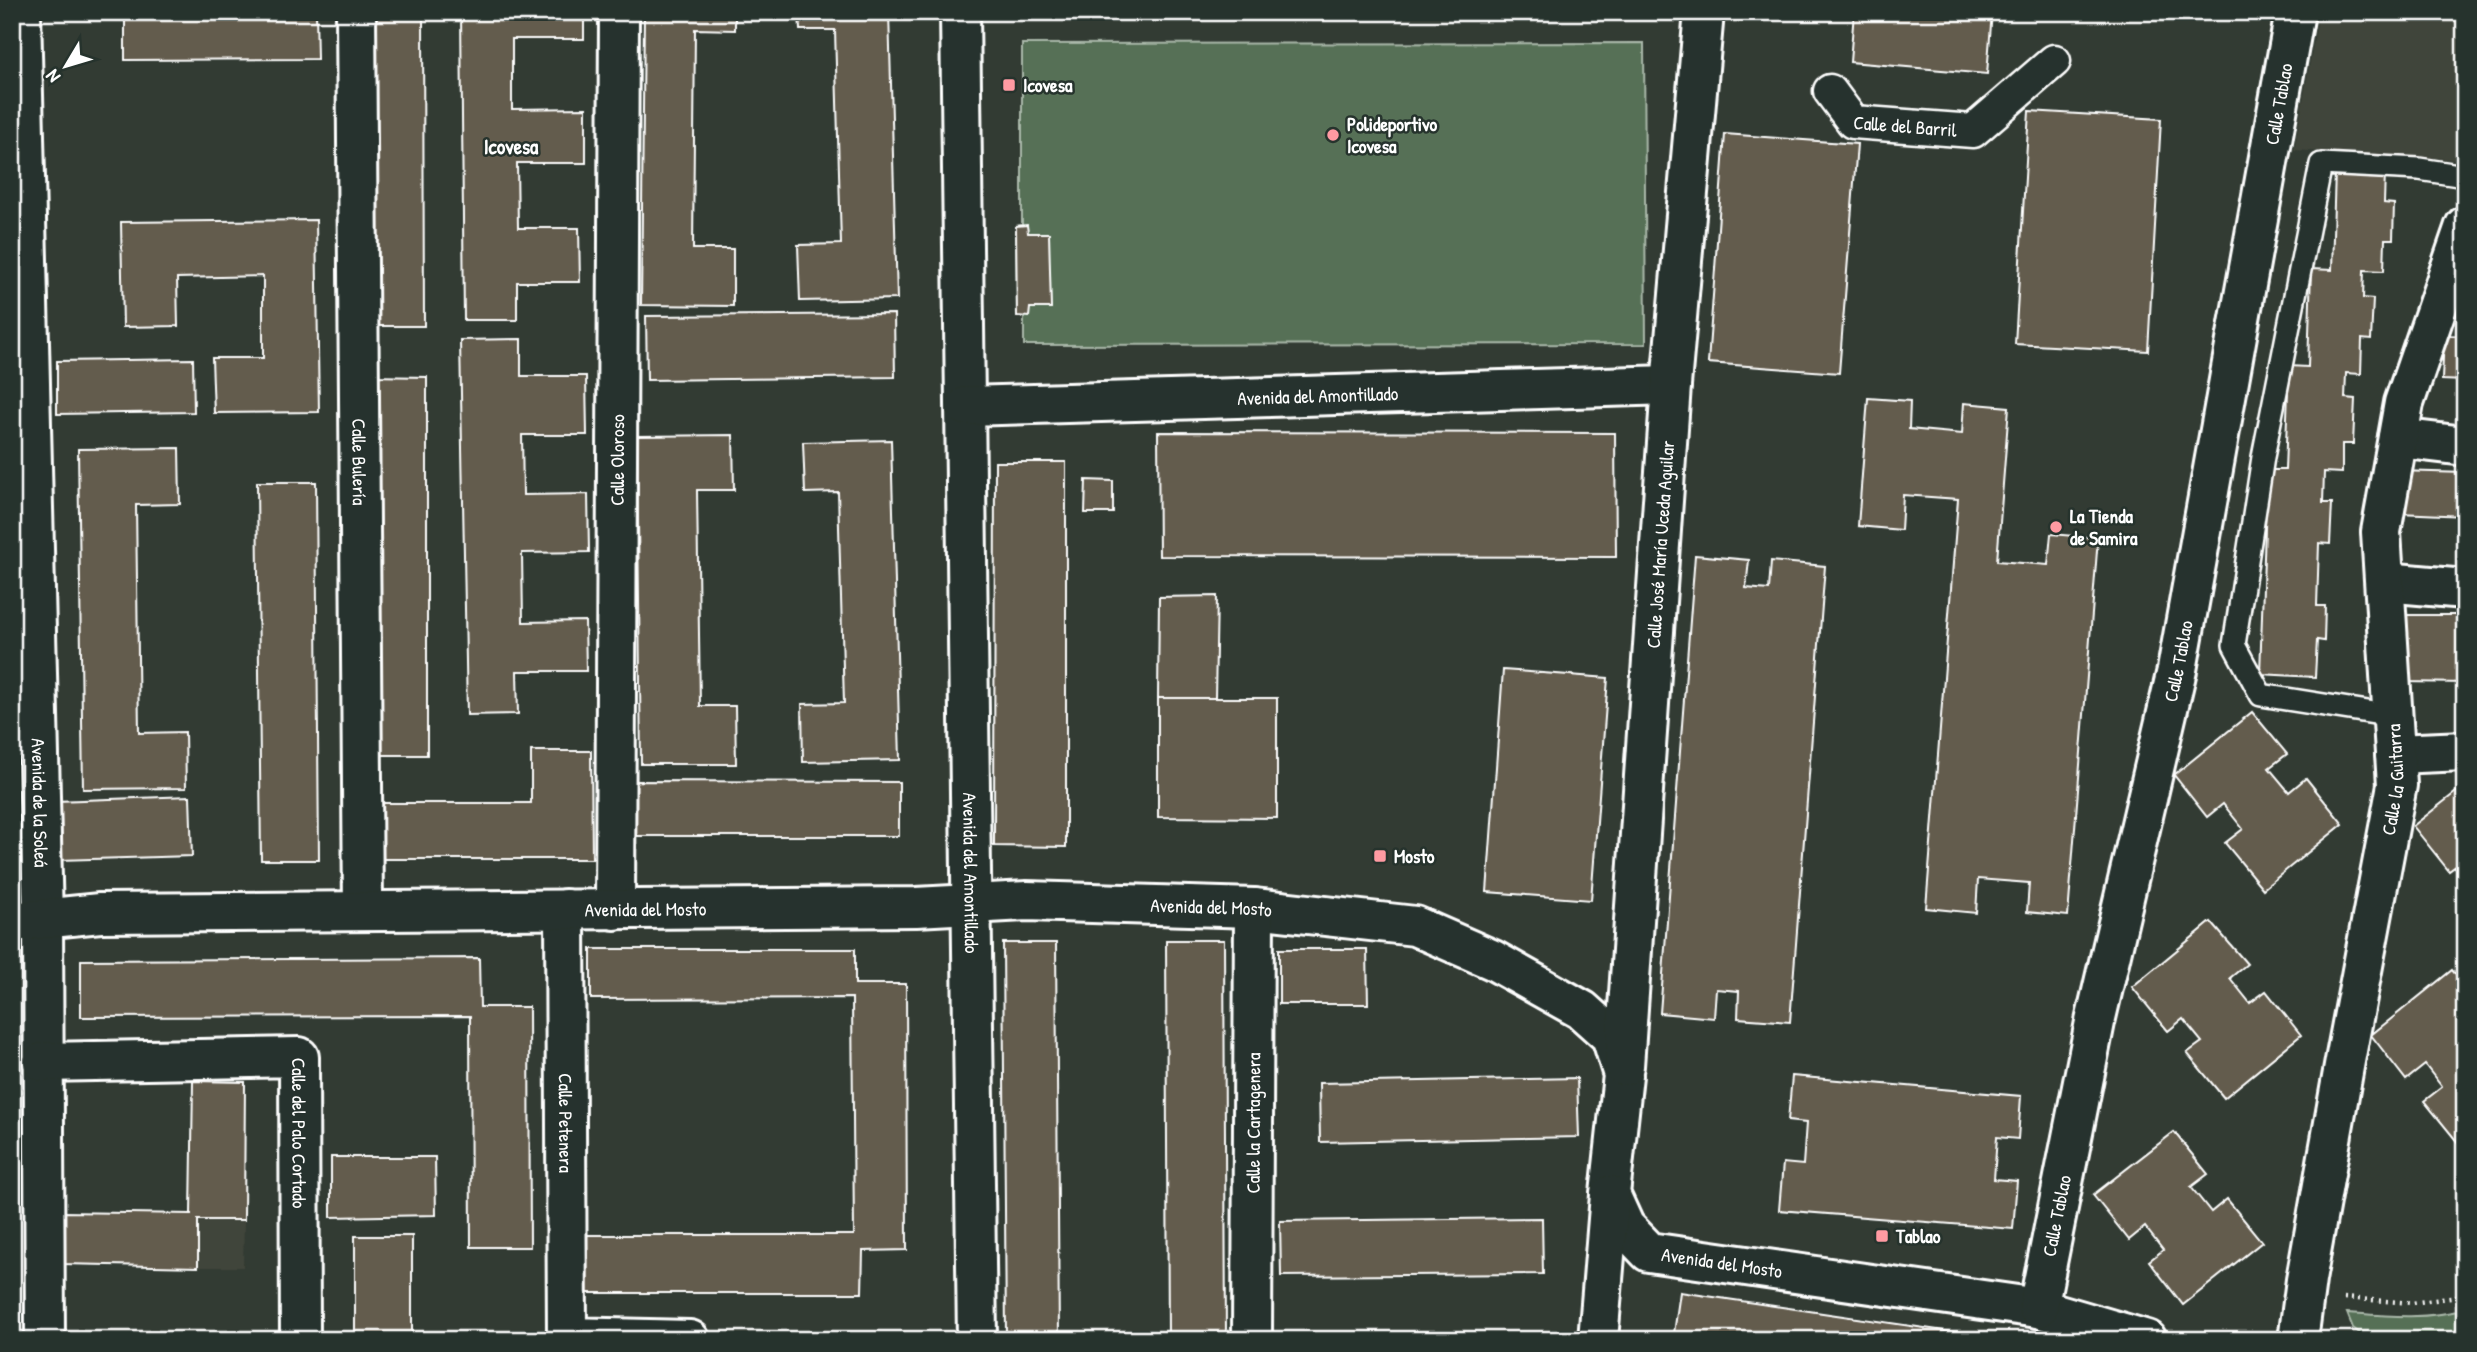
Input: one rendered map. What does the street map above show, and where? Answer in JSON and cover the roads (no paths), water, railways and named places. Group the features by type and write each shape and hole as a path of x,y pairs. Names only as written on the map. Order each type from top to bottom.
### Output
{"street":[{"name":"Avenida de la Soleá","path":"21,12 27,921 43,1062 45,1340"},
{"name":"Calle Bulería","path":"356,12 363,911"},
{"name":"Calle Oloroso","path":"615,910 620,12"},
{"name":"Avenida del Amontillado","path":"960,12 977,1340"},
{"name":"Calle José María Uceda Aguilar","path":"1623,1075 1671,385 1704,12"},
{"name":"Calle Tablao","path":"2038,1308 2095,1022 2177,670 2295,12"},
{"name":"Calle del Barril","path":"1830,91 1853,122 1973,131 2054,61"},
{"name":"Calle la Guitarra","path":"2298,1340 2345,1061 2397,785 2381,532 2404,403 2452,299 2465,226"},
{"name":"Avenida del Amontillado","path":"966,406 1671,385"},
{"path":"2398,438 2465,446"},
{"path":"2385,582 2465,589"},
{"path":"2395,754 2465,751"},
{"name":"Avenida del Mosto","path":"27,921 100,913 615,910 971,905 1027,901 1254,908 1415,926 1493,960 1582,1010 1612,1036 1623,1075 1611,1195 1625,1227 1649,1252 2038,1308 2147,1340"},
{"name":"Calle la Cartagenera","path":"1252,1340 1254,908"},
{"name":"Calle Petenera","path":"565,909 567,1337 690,1340"},
{"name":"Calle del Palo Cortado","path":"43,1062 299,1057 300,1340"},
{"path":"1598,1340 1611,1195"}],"lane":[{"path":"2393,716 2261,695 2234,645 2263,457 2321,164 2419,169 2465,176"}],"place":[{"name":"Icovesa","path":"1009,85"},
{"name":"Polideportivo Icovesa","path":"1333,135"},
{"name":"La Tienda de Samira","path":"2056,527"},
{"name":"Mosto","path":"1380,856"},
{"name":"Tablao","path":"1882,1236"}],"district":[{"name":"Icovesa","path":"511,147"}]}
